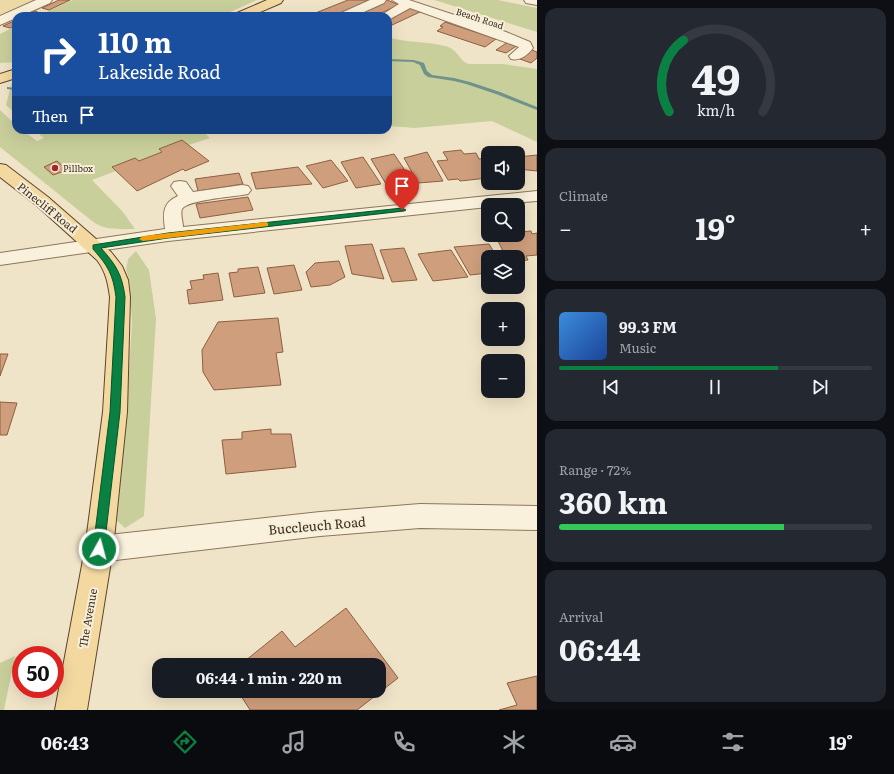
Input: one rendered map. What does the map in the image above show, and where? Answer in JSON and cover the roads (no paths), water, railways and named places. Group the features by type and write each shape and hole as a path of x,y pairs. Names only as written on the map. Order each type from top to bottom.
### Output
{"main road":[{"path":"250,12 276,0"},
{"path":"0,79 12,74"},
{"name":"Pinecliff Road","path":"0,169 42,201 96,247"},
{"name":"The Avenue","path":"71,710 99,549 115,412 120,297 118,280 112,266 96,247"}],"street":[{"path":"20,12 46,0"},
{"path":"354,12 380,0"},
{"name":"Beach Road","path":"424,0 530,34"},
{"path":"530,0 537,1"},
{"path":"391,12 404,2 501,35 525,46 526,48 516,56"},
{"path":"0,21 12,16"},
{"path":"175,235 172,212 184,192 242,190"},
{"path":"0,259 175,235 537,196"},
{"name":"Buccleuch Road","path":"99,549 320,524 412,517 537,518"}],"waterway":[{"path":"392,60 414,61 422,64 424,71 430,76 454,79 468,83 498,93 537,109"}],"place":[{"name":"Pillbox","path":"55,168"}]}
